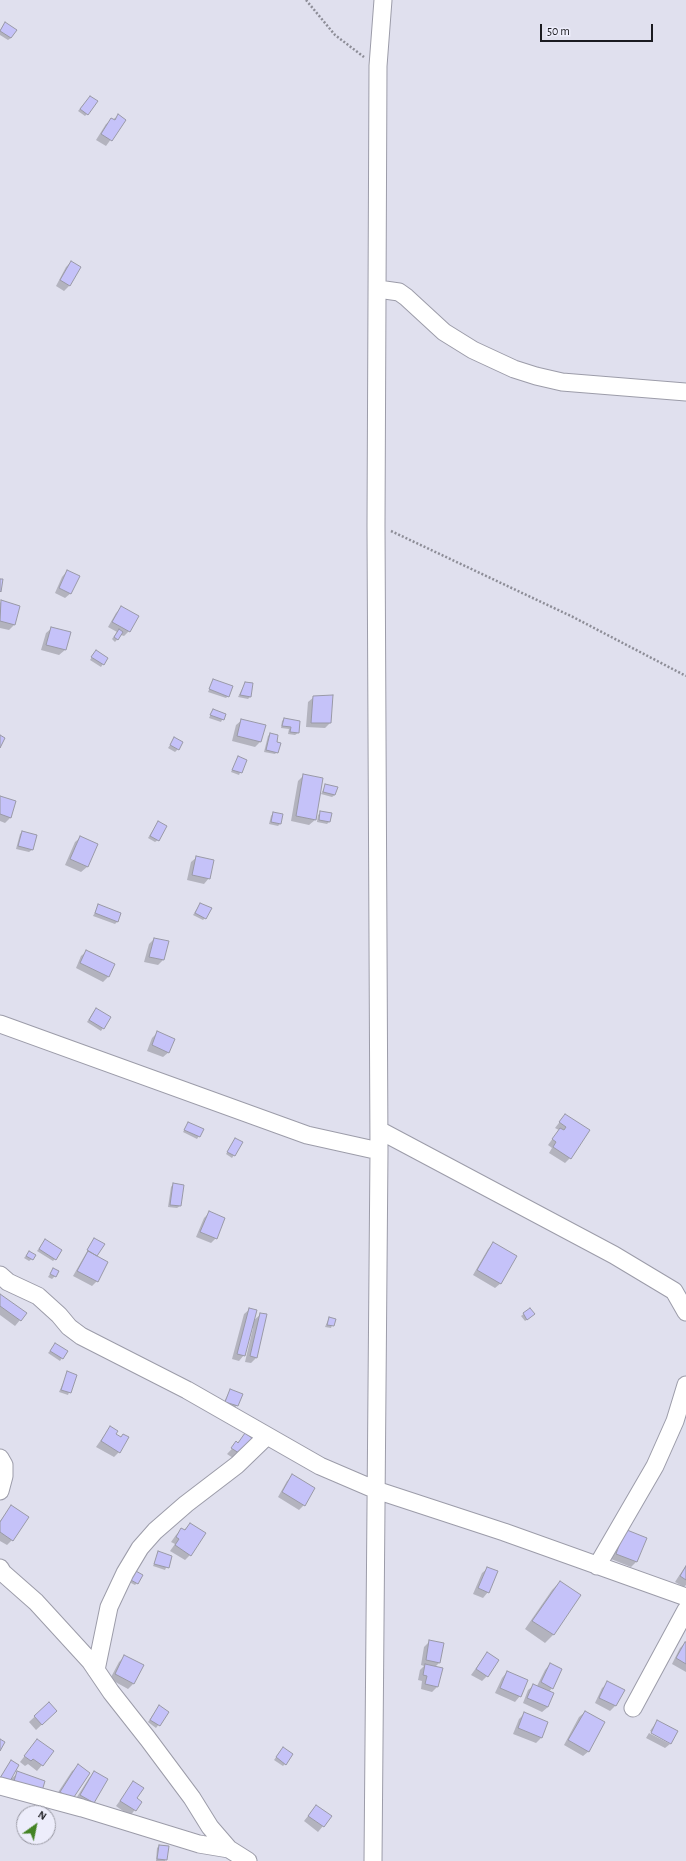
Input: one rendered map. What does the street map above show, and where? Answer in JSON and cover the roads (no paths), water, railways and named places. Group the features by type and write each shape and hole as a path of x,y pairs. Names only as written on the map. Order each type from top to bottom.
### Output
{"street":[{"path":"373,1861 379,1151 376,525 378,66 383,0"},
{"path":"378,288 399,292 444,332 479,354 514,369 562,382 686,392"},
{"path":"0,1024 307,1135 379,1151"},
{"path":"379,1130 614,1255 674,1291 686,1312"},
{"path":"0,1275 8,1282 38,1296 59,1315 69,1327 81,1336 187,1390 320,1466 376,1490 504,1532 686,1597"},
{"path":"597,1566 655,1466 675,1421 686,1385"},
{"path":"96,1670 109,1607 125,1572 140,1548 155,1531 186,1504 237,1466 267,1436"},
{"path":"0,1458 4,1465 4,1476 0,1491"},
{"path":"0,1568 3,1573 36,1602 96,1670 192,1798 210,1827 229,1849 248,1861"},
{"path":"633,1708 686,1610"},
{"path":"0,1786 82,1808 193,1843 229,1849"}]}
